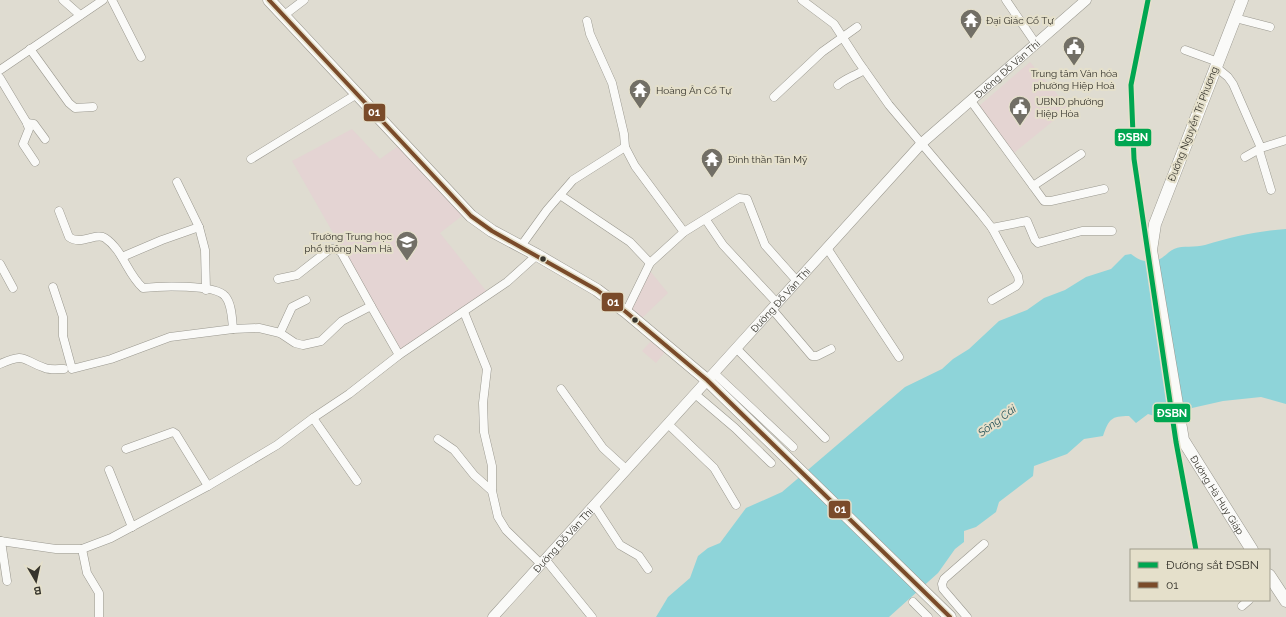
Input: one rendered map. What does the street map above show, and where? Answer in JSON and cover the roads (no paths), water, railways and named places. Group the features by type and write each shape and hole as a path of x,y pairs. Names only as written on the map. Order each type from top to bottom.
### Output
{"main road":[{"path":"269,0 471,216 492,231 597,290 710,377 743,415 950,617"},
{"name":"Đường Nguyễn Tri Phương","path":"1183,440 1152,250 1155,224 1242,0"},
{"name":"Đường Hà Huy Giáp","path":"1183,440 1251,549"},
{"path":"1270,580 1286,601"}],"street":[{"path":"63,0 80,15"},
{"path":"0,70 103,0"},
{"path":"112,0 141,58"},
{"path":"283,16 304,0"},
{"path":"802,0 834,24 889,105 964,192 992,228 1018,276 1019,282 1016,286 992,300"},
{"path":"1006,0 1036,44"},
{"name":"Đường Đỗ Văn Thi","path":"493,617 922,144 1086,0"},
{"path":"1235,18 1270,27"},
{"path":"586,21 590,34 612,83 624,134 625,147 635,166 684,232"},
{"path":"774,97 822,52 857,27"},
{"path":"30,49 69,103 75,108 93,107"},
{"path":"1185,50 1217,64 1233,84 1260,149 1271,190"},
{"path":"838,84 844,80 853,78 864,70"},
{"path":"0,78 27,123 29,129 23,144 36,162"},
{"path":"251,159 357,94"},
{"path":"971,101 1042,198 1047,202 1104,189"},
{"path":"27,123 34,124 44,139"},
{"path":"1245,157 1260,149 1286,140"},
{"path":"521,246 573,180 625,147"},
{"path":"1033,186 1081,154"},
{"path":"177,182 199,227 205,250 206,290"},
{"path":"560,195 630,242 650,263"},
{"path":"626,312 650,263 684,232 706,220 739,198 747,199 765,245 797,281"},
{"path":"59,211 69,237 79,240 101,236 105,238 122,257 138,283 143,288 178,285 224,294 229,301 233,329"},
{"path":"706,220 723,246 774,306 812,356 817,356 831,349"},
{"path":"992,228 1027,221 1035,240 1038,243 1082,231 1112,231"},
{"path":"122,257 162,240 199,227"},
{"path":"827,248 899,357"},
{"path":"278,279 297,275 330,249 336,249 341,252 370,306 399,355"},
{"path":"7,581 0,541 56,548 82,548 111,538 132,527 208,486 277,445 313,418 349,394 399,355 507,282 537,255"},
{"path":"0,264 13,288"},
{"path":"53,287 62,317 63,336 72,369 111,359 170,336 233,329 259,328 280,333 295,343 303,345 321,342 342,321 370,306"},
{"path":"280,333 292,307 306,300"},
{"path":"464,312 487,369 483,403 484,432 492,466 492,491 498,517 502,525 543,562 592,617"},
{"path":"736,348 825,438"},
{"path":"0,364 16,357 22,357 46,369 64,369"},
{"path":"710,377 793,447"},
{"path":"561,389 604,448 626,469"},
{"path":"695,394 735,428 771,463"},
{"path":"313,418 357,481"},
{"path":"668,424 714,468 736,505"},
{"path":"126,448 173,432 176,434 208,486"},
{"path":"438,439 454,450 474,475 492,491"},
{"path":"109,470 132,527"},
{"path":"594,505 620,545 639,556 648,569"},
{"path":"968,617 943,589 942,584 944,579 984,544"},
{"path":"82,548 87,573 99,593 99,617"},
{"path":"1242,606 1248,601"},
{"path":"913,602 928,617"}],"water":[{"name":"Sông Cái","path":"1286,229 1286,404 1261,397 1223,401 1192,408 1186,414 1178,412 1170,416 1163,417 1148,414 1136,423 1129,416 1114,418 1109,422 1103,436 1084,439 1067,454 1034,466 1033,476 999,502 996,512 976,527 964,531 964,542 955,549 938,573 889,617 656,617 668,597 690,578 698,556 708,548 720,543 746,508 782,492 905,387 942,369 953,359 969,349 999,321 1027,310 1044,298 1065,290 1086,277 1111,269 1125,255 1131,254 1141,260 1153,261 1178,248 1201,246 1225,239 1265,231"}],"rail line":[{"name":"ĐSBN","path":"1148,0 1131,85 1134,159 1176,442 1196,549"}],"place":[{"name":"Đại Giác Cổ Tự","path":"971,40"},
{"name":"Trung tâm Văn hóa phường Hiệp Hoà","path":"1074,66"},
{"name":"Hoàng Ân Cổ Tự","path":"640,110"},
{"name":"UBND phường Hiệp Hòa","path":"1020,126"},
{"name":"Đình thần Tân Mỹ","path":"712,178"},
{"name":"Trường Trung học phổ thông Nam Hà","path":"407,262"}]}
